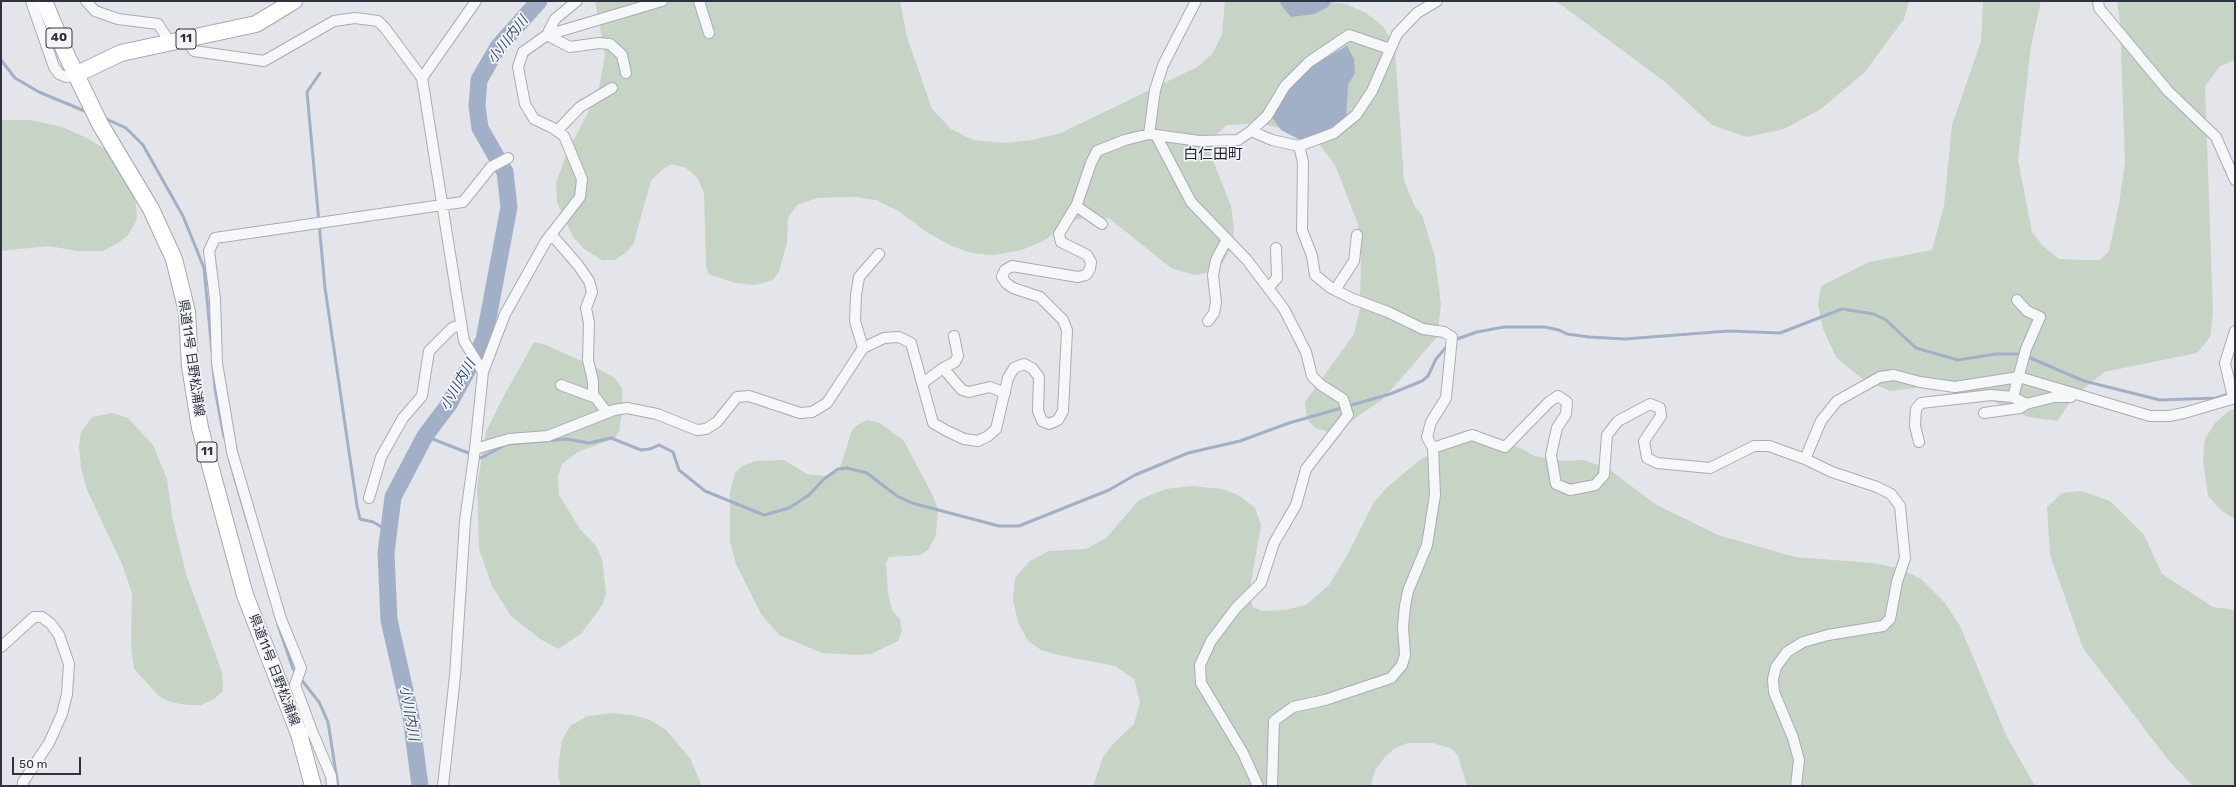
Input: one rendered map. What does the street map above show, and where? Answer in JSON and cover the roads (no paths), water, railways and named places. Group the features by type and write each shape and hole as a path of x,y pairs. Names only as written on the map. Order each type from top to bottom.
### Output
{"main road":[{"name":"40","path":"44,1 75,75"},
{"name":"11","path":"75,75 122,53 256,24 294,1"},
{"name":"県道11号 日野松浦線","path":"75,75 100,124 151,209 174,259 187,312 190,366 200,428 245,595 306,733 313,786"}],"street":[{"path":"31,1 54,67 59,74 66,77 75,75"},
{"path":"86,1 95,11 118,19 158,24 170,42"},
{"path":"422,78 476,1"},
{"path":"547,35 555,19 577,1"},
{"path":"443,786 455,676 465,521 474,462 483,372 505,314 551,234 580,197 582,179 564,136 534,119 525,104 518,67 523,52 547,35 662,1"},
{"path":"699,1 709,33"},
{"path":"1196,1 1163,65 1155,90 1153,136 1191,202 1247,260 1284,309 1306,352 1312,376 1321,385 1343,399 1348,415 1306,469 1296,505 1274,543 1261,583 1236,608 1215,636 1200,665 1201,683 1244,753 1258,786"},
{"path":"1251,131 1272,140 1299,146 1334,133 1356,115 1372,91 1397,34 1417,13 1437,1"},
{"path":"2098,1 2099,8 2168,91 2216,137 2235,180"},
{"path":"185,39 194,51 264,61 334,20 355,18 378,21 422,78 464,341 483,372"},
{"path":"547,35 570,47 599,43 610,44 622,55 626,73"},
{"path":"475,450 509,439 548,436 607,413 627,408 644,411 697,430 706,429 717,422 737,397 749,396 800,413 812,412 827,404 863,348 884,338 900,337 911,343 933,422 964,438 978,441 988,436 996,429 1008,378 1014,368 1024,364 1032,368 1039,377 1038,411 1042,421 1049,424 1058,420 1063,411 1067,330 1063,320 1040,297 1013,288 1006,283 1002,277 1005,270 1012,266 1078,277 1086,275 1090,269 1091,262 1087,255 1061,242 1059,234 1076,206 1097,151 1125,140 1153,136 1223,141 1238,140 1251,131 1267,116 1285,86 1309,62 1350,35 1390,49"},
{"path":"557,131 580,107 612,88"},
{"path":"1272,786 1274,721 1293,707 1325,700 1391,678 1402,665 1405,655 1405,606 1408,591 1427,545 1435,495 1433,448 1427,438 1431,422 1446,398 1452,337 1444,332 1423,329 1335,290 1315,275 1312,256 1302,230 1303,162 1299,146"},
{"path":"332,786 331,776 306,733 295,685 301,668 282,619 232,452 217,364 215,299 209,251 215,238 463,202 491,167 508,158"},
{"path":"1076,206 1102,224"},
{"path":"551,234 578,265 589,281 592,292 586,308 589,323 588,360 593,381 593,397"},
{"path":"1335,290 1354,261 1357,235"},
{"path":"1208,321 1214,313 1216,302 1213,290 1214,268 1227,239"},
{"path":"1268,288 1277,278 1276,248"},
{"path":"863,348 855,321 857,289 860,277 879,254"},
{"path":"2013,397 2026,349 2040,317 2027,312 2017,300"},
{"path":"368,498 381,457 403,418 422,396 429,350 452,328 461,325"},
{"path":"1804,459 1821,421 1837,401 1880,377 1894,375 1920,382 1955,387 2020,372 2087,398 2150,416 2168,416 2184,413 2234,397 2225,363 2235,331"},
{"path":"923,384 943,368 955,362 958,356 954,336"},
{"path":"943,368 962,390 969,392 990,387 1005,393"},
{"path":"561,384 593,397 607,413"},
{"path":"1919,442 1915,426 1916,409 1921,403 1991,395 2013,397 2026,404"},
{"path":"1433,448 1472,435 1505,447 1549,402 1558,396 1567,402 1566,414 1557,428 1551,455 1556,484 1570,490 1594,485 1604,476 1607,435 1618,421 1650,404 1660,408 1661,416 1644,441 1647,458 1657,463 1710,468 1754,446 1769,446 1804,459 1832,472 1852,477 1891,494 1900,506 1905,558 1897,582 1890,619 1883,626 1828,635 1803,642 1787,652 1776,667 1773,679 1774,692 1793,738 1799,760 1796,786"},
{"path":"1984,413 2020,408 2026,404 2054,397 2087,398"},
{"path":"1,647 34,617 42,617 51,624 59,636 69,664 67,694 62,714 49,743 23,782 23,786"}],"water":[{"path":"1280,1 1332,1 1328,7 1314,14 1291,17 1281,5"},
{"path":"1347,46 1354,59 1355,73 1348,85 1346,120 1320,138 1298,139 1281,130 1271,116 1280,100 1305,69"}],"waterway":[{"name":"小川内川","path":"420,786 411,717 389,620 386,553 393,497 425,436 449,404 484,340 509,207 505,172 480,128 477,106 479,80 498,47 539,1"},
{"path":"1,60 15,78 39,92 87,112"},
{"path":"320,73 307,92 325,288 357,506 360,519 373,522 389,531"},
{"path":"104,118 126,128 143,145 183,216 204,268 212,352"},
{"path":"1454,340 1477,332 1504,327 1545,327 1559,330 1567,334 1625,339 1728,331 1780,333 1842,309 1874,314 1886,320 1916,348 1958,360 1996,354 2021,354 2084,381 2160,400 2216,398 2229,394"},
{"path":"425,436 481,458 507,444 567,439 589,443 611,438 641,450 650,449 659,445 673,452 679,470 705,491 764,515 789,508 809,495 824,479 838,469 847,468 867,473 897,496 912,503 999,526 1019,526 1109,490 1135,475 1188,453 1240,441 1289,423 1390,394 1422,381 1428,376 1436,359 1448,345"},
{"path":"213,367 215,389 224,437"},
{"path":"229,458 249,527"},
{"path":"278,625 293,669 297,673"},
{"path":"300,678 319,702 328,722 338,786"}],"district":[{"name":"白仁田町","path":"1213,155"}]}
